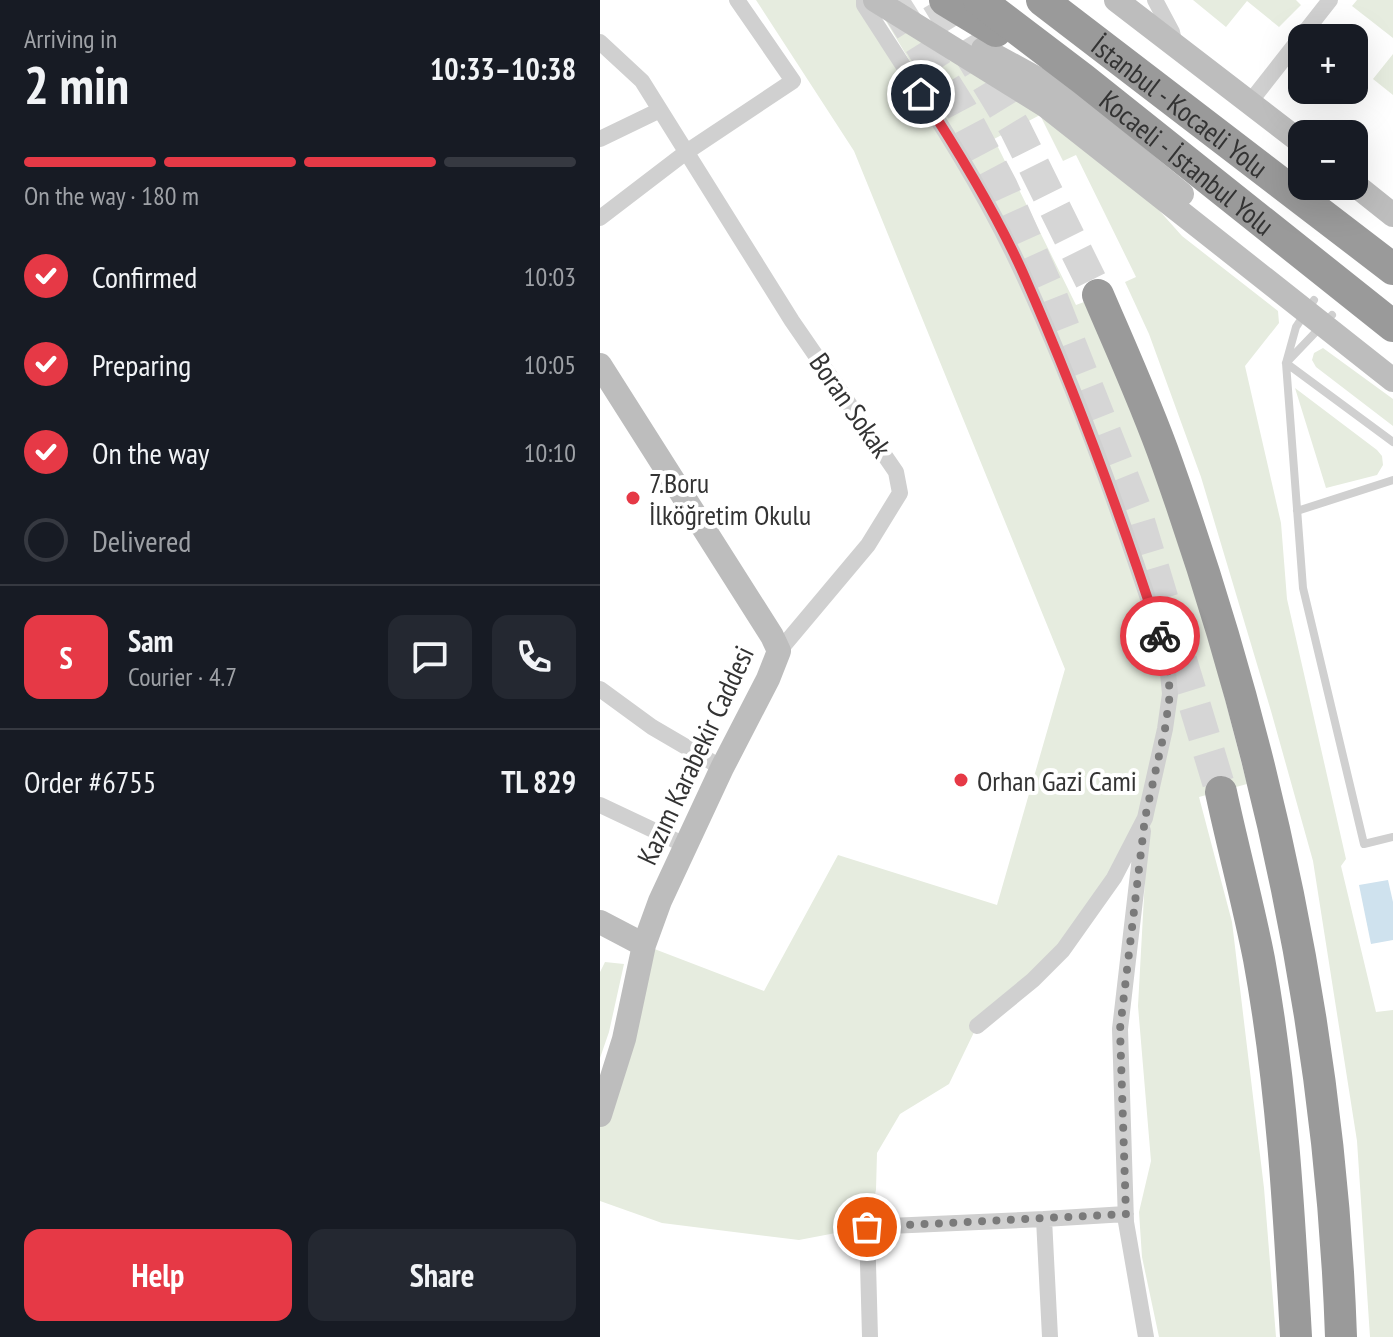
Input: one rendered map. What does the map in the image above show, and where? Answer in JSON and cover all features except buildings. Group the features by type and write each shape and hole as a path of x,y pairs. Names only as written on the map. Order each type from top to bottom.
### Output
{"highway":[{"path":"945,0 1083,79"},
{"name":"Kocaeli - İstanbul Yolu","path":"979,0 1393,326"},
{"name":"İstanbul - Kocaeli Yolu","path":"1042,0 1393,269"},
{"path":"1098,295 1144,403 1193,539 1223,633 1273,820 1296,924 1314,1037 1329,1160 1341,1337"},
{"path":"1221,792 1259,960 1273,1059 1285,1152 1296,1337"}],"main road":[{"path":"875,0 1046,106 1319,313 1393,363"},
{"path":"896,0 1047,84 1319,313 1393,380"},
{"path":"1116,0 1288,132"},
{"path":"1368,195 1393,215"},
{"name":"Kazım Karabekir Caddesi","path":"600,365 779,651 660,901 644,945 624,1039 600,1115"},
{"path":"600,922 644,945"}],"street":[{"path":"600,218 685,153 793,81 737,0"},
{"path":"864,0 864,5 954,146 1022,271 1124,524 1166,653 1170,694 1145,818 1120,1029 1126,1214 1146,1337"},
{"path":"1155,0 1172,32 1176,47"},
{"path":"1250,102 1330,0"},
{"name":"Boran Sokak","path":"600,42 642,81 792,321 888,459 899,482 900,493 868,545 779,651"},
{"path":"600,139 660,110"},
{"path":"600,689 652,727 722,768"},
{"path":"600,805 687,846"},
{"path":"977,1026 1033,980 1063,950 1114,878 1145,818"},
{"path":"870,1337 867,1227 1126,1214"},
{"path":"1044,1219 1050,1337"}],"lane":[{"path":"1319,313 1296,327 1286,363 1303,588 1364,844 1393,837"},
{"path":"1286,363 1319,313"},
{"path":"1286,363 1393,442"},
{"path":"1297,511 1393,480"}],"shaded area":[{"path":"756,0 860,0 960,144 881,13 1040,115 994,139 1076,305 1084,302 1156,473 1200,604 1247,784 1199,797 1232,922 1264,1188 1276,1337 1159,1337 1142,1257 1139,1212 1151,1161 1138,1006 1146,860 1145,820 1088,915 977,1026 949,1084 900,1114 877,1153 876,1190 867,1227 799,1240 662,1223 600,1201 600,1115 644,945 764,991 838,855 997,905 1065,669 854,151"},
{"path":"1193,0 1296,0 1301,5 1279,27 1247,1 1226,27"},
{"path":"1357,0 1393,0 1393,38 1352,6"},
{"path":"1393,54 1393,95 1373,79"},
{"path":"1040,115 1149,199 1182,236 1278,311 1279,323 1245,366 1281,523 1287,599 1346,859 1341,866 1376,1012 1393,1010 1393,1337 1370,1337 1357,1141 1313,861 1271,711 1201,477 1149,334 1125,282 1136,277 1076,155 1063,161"},
{"path":"1323,348 1393,399 1393,426 1316,367 1312,360 1314,353"},
{"path":"1295,388 1377,450 1382,456 1383,465 1377,475 1326,488"},
{"path":"605,962 624,964 600,1058 600,972"}],"water":[{"path":"1388,880 1393,902 1393,940 1371,944 1359,885"}],"tunnel":[{"path":"937,0 1015,128 1098,295"},
{"path":"894,3 961,109 1002,187 1052,298 1135,508 1221,792"}],"way so far":[{"path":"867,1227 1126,1214 1120,1029 1145,818 1170,694 1166,653 1160,636"}],"place":[{"name":"7.Boru İlköğretim Okulu","path":"633,498"},
{"name":"Orhan Gazi Cami","path":"961,780"}],"route":[{"path":"921,94 954,146 1022,271 1124,524 1160,636"}]}
